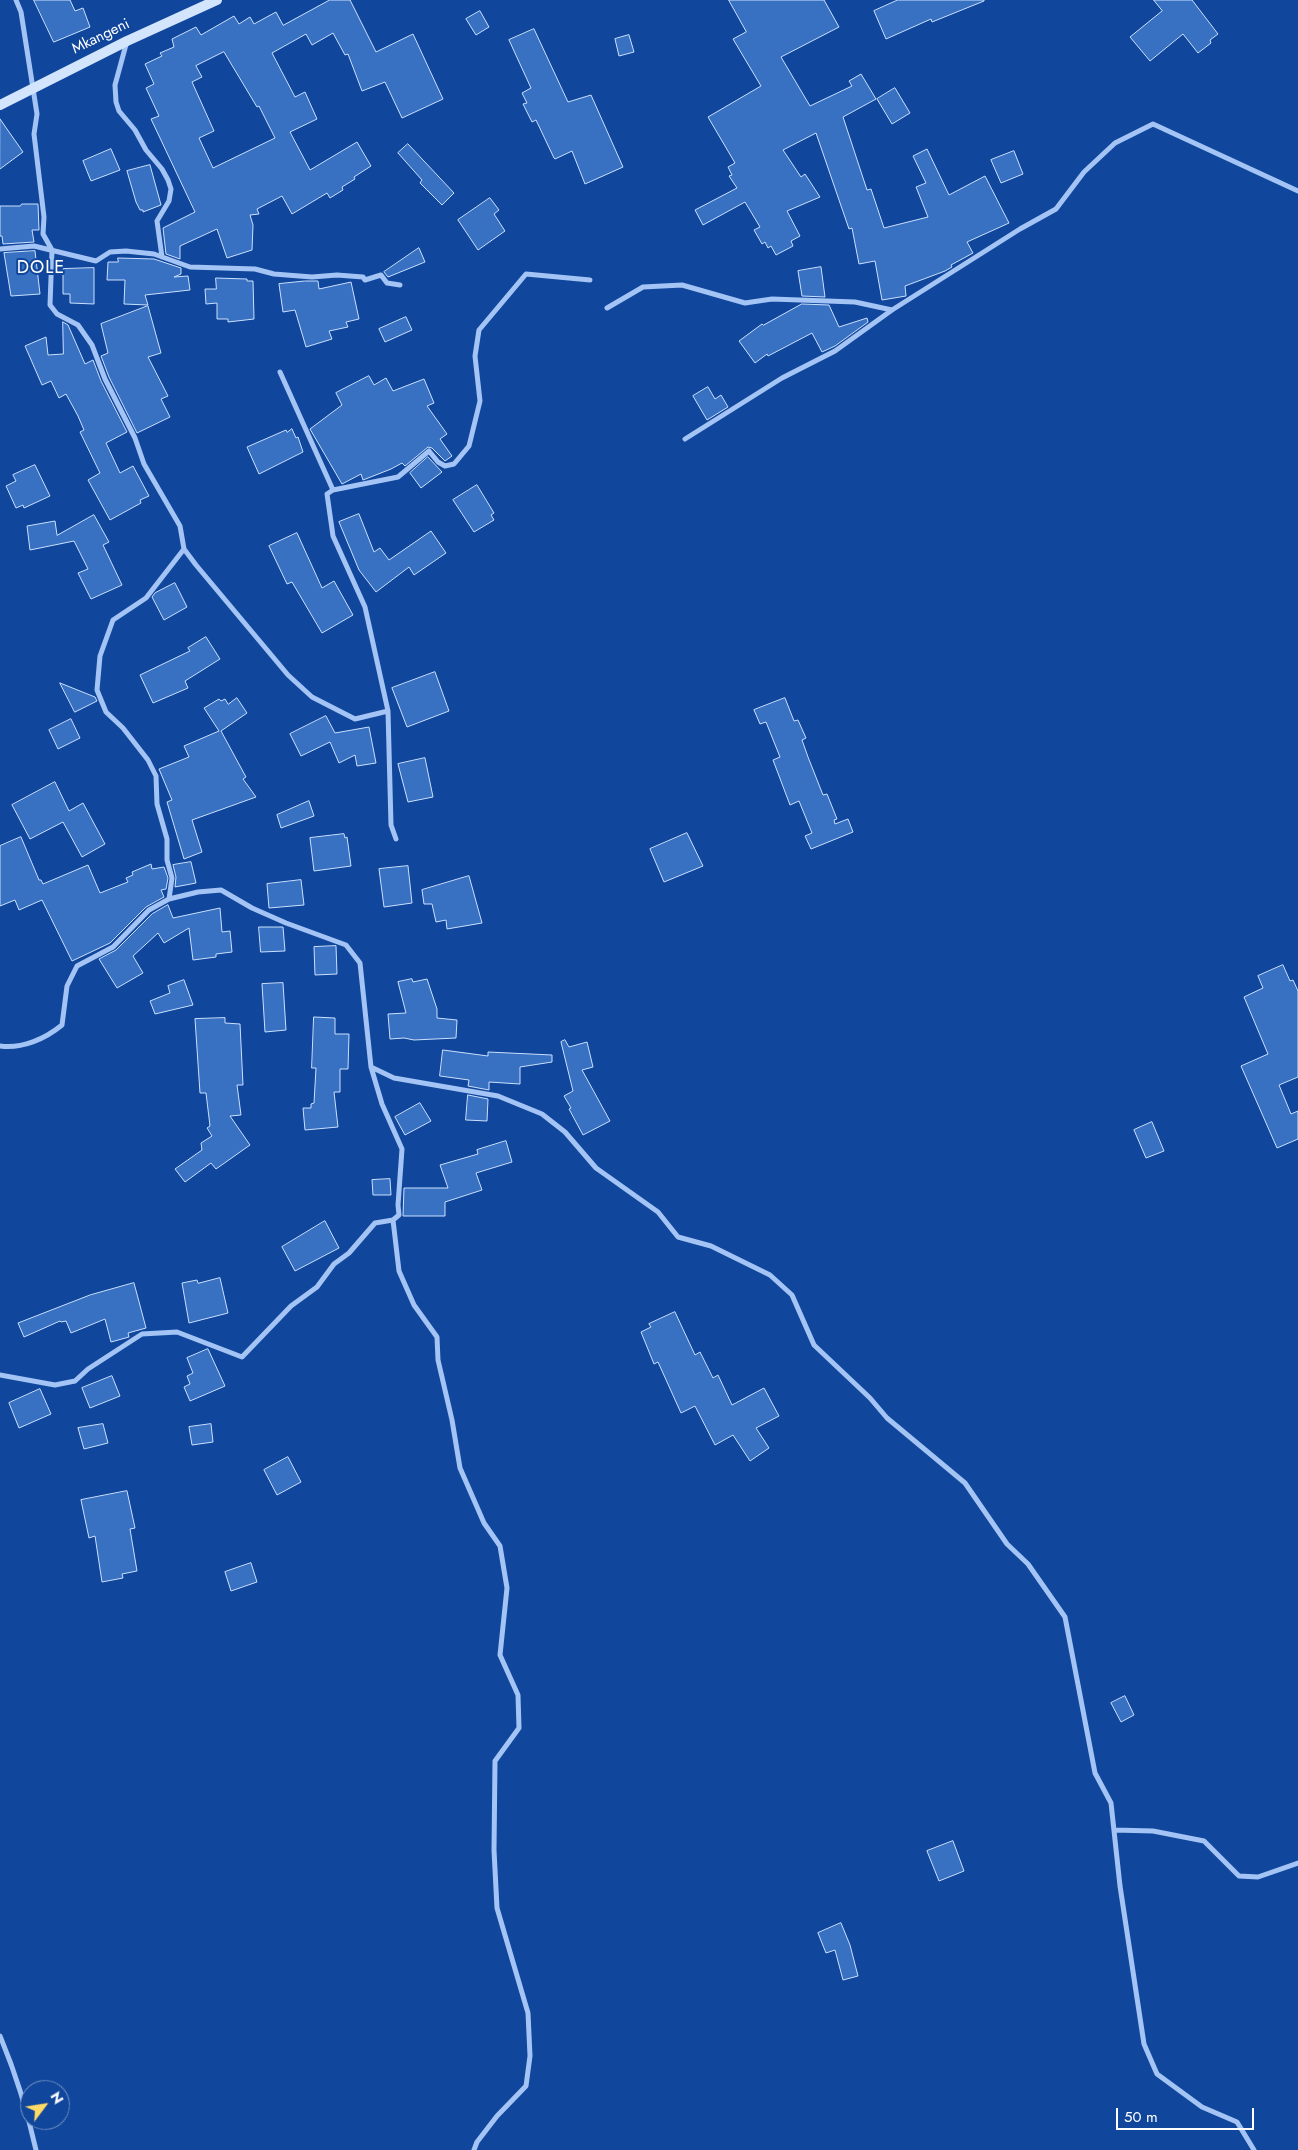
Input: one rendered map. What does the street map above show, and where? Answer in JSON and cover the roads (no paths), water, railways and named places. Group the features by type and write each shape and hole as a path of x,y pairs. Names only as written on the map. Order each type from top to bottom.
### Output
{"street":[{"path":"16,0 20,12 37,114 34,134 44,217 43,234 52,250 50,305 57,314 78,325 92,345 105,379 135,438 144,464 180,526 184,549 202,573 288,675 312,697 356,719 388,710"},
{"name":"Mkangeni","path":"0,105 127,41 217,0"},
{"path":"127,41 115,85 116,102 119,111 135,130 146,150 168,180 171,189 169,200 157,221 162,257"},
{"path":"685,439 782,378 835,351 892,310 1056,209 1084,172 1115,143 1153,124 1298,191"},
{"path":"0,249 34,246 96,261 110,252 126,251 162,257 190,267 255,269 274,274 312,277 337,275 363,277 365,280 381,275 387,283 400,285"},
{"path":"396,839 391,825 388,710 365,607 333,536 327,494 333,490 398,477 430,451 438,462 445,466 454,464 469,446 480,401 475,356 479,330 526,274 590,280"},
{"path":"607,308 643,287 682,285 745,303 772,299 855,302 892,310"},
{"path":"280,372 333,490"},
{"path":"169,900 172,878 167,860 167,839 156,804 156,776 148,760 124,728 106,712 97,690 100,656 113,620 146,598 184,549"},
{"path":"0,1046 12,1048 48,1036 62,1025 67,986 77,966 113,947 149,910 169,900 198,892 221,890 252,908 286,924 346,945 360,963 371,1067 382,1104 402,1149 399,1215 393,1220 375,1223 349,1253 334,1264 317,1287 291,1306 242,1358 177,1332 142,1334 88,1369 74,1381 55,1386 0,1375"},
{"path":"371,1067 394,1078 498,1096 542,1114 565,1132 596,1168 658,1212 678,1237 711,1246 770,1275 792,1294 814,1345 870,1398 886,1418 965,1483 1007,1544 1028,1564 1065,1617 1095,1773 1111,1803 1121,1895 1144,2044 1157,2074 1202,2107 1237,2122 1254,2150"},
{"path":"393,1220 399,1271 414,1306 438,1337 438,1360 452,1420 460,1468 484,1523 500,1546 507,1588 500,1655 518,1695 519,1728 496,1761 494,1850 497,1908 528,2013 530,2056 526,2086 497,2116 474,2150"},
{"path":"1114,1830 1153,1831 1204,1841 1239,1876 1258,1877 1298,1863"},
{"path":"0,2036 15,2072 28,2113 36,2150"}],"district":[{"name":"DOLE","path":"41,269"}]}
